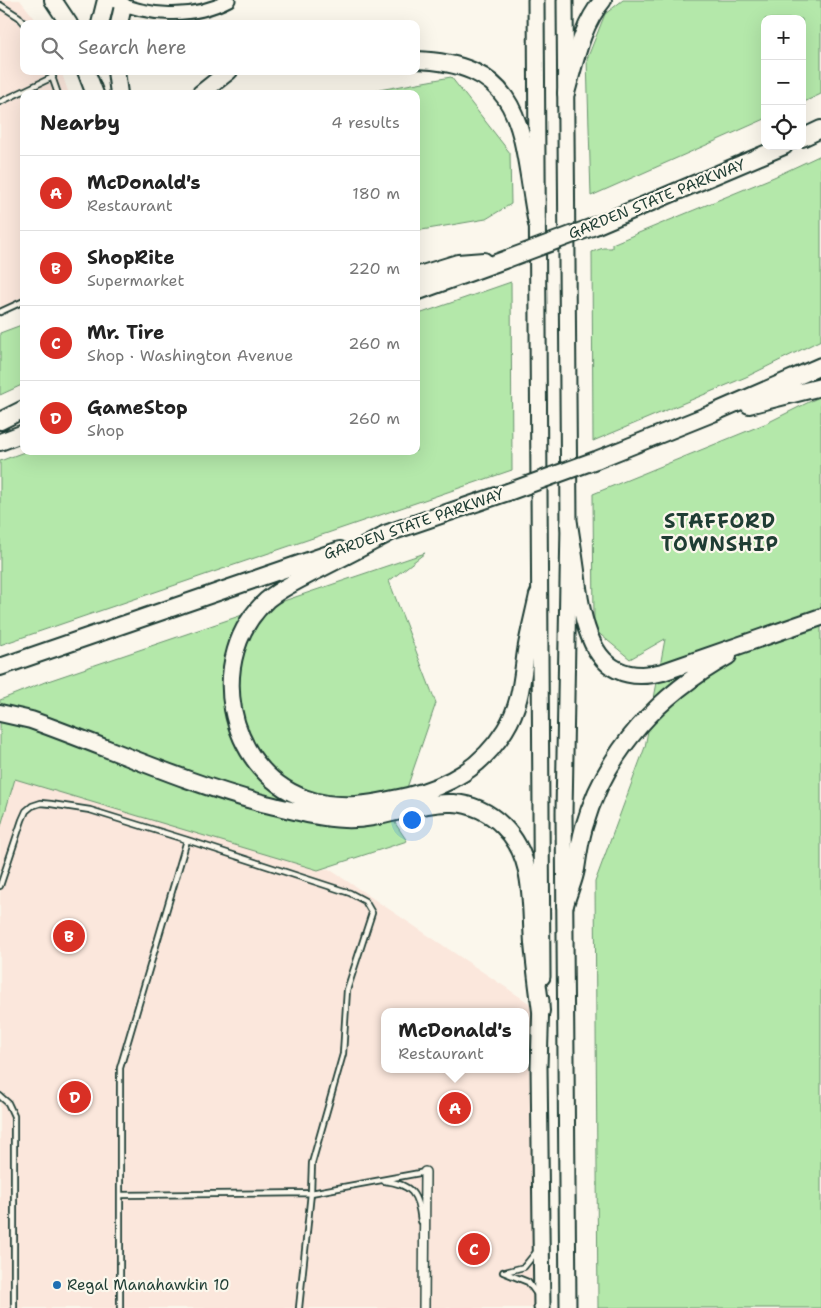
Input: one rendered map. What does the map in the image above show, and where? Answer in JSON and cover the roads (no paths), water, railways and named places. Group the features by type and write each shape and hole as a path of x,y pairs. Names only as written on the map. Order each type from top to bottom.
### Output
{"highway":[{"path":"53,0 66,20"},
{"path":"101,20 106,0"},
{"path":"536,0 538,595 543,940 541,1011 542,1306"},
{"path":"565,0 568,524 564,905 568,1308"},
{"path":"566,93 585,30 592,14 603,0"},
{"path":"116,3 118,20"},
{"path":"420,60 446,62 469,68 488,79 504,95 511,105 520,128 537,224"},
{"path":"88,75 93,90"},
{"path":"98,75 99,90"},
{"path":"117,75 119,90"},
{"path":"205,90 225,75"},
{"path":"806,136 821,129"},
{"name":"GARDEN STATE PARKWAY","path":"420,291 595,226 775,150"},
{"path":"420,275 458,263 507,259"},
{"name":"GARDEN STATE PARKWAY","path":"0,667 596,460 713,413 821,366"},
{"path":"713,413 821,387"},
{"path":"0,421 20,411"},
{"path":"0,442 20,434"},
{"path":"568,524 586,630 596,651 612,667 631,674 650,675 717,652 750,644 821,617"},
{"path":"393,532 287,586 272,596 252,617 236,651 231,672 230,693 234,718 239,733 253,757 267,774 285,788 303,798 325,804 347,806 382,802 445,785 477,764 505,731 518,703 538,595"},
{"path":"564,905 576,870 581,838 588,814 604,777 624,745 638,727 672,693 702,672 750,644"},
{"path":"0,713 31,720 216,790 317,816 358,819 428,804 447,802 468,806 487,814 503,826 516,842 528,871 541,1011"}],"street":[{"path":"116,3 153,13 176,14 207,9 229,0"},
{"path":"424,1172 422,1237 424,1308"}],"lane":[{"path":"0,5 22,20"},
{"path":"25,90 53,77 57,90"},
{"path":"0,102 20,93"},
{"path":"0,312 20,303"},
{"path":"0,886 22,820 26,812 41,803 90,810 350,893 365,900 372,912 347,990 343,1054 312,1163 312,1192 299,1308"},
{"path":"120,1308 120,1068 187,840"},
{"path":"0,1096 8,1104 14,1116 14,1308"},
{"path":"120,1195 312,1192 424,1172"},
{"path":"380,1180 398,1182 413,1192 419,1206 422,1237"},
{"path":"542,1244 531,1261 524,1267 503,1272 528,1282 542,1306"}],"place":[{"name":"ShopRite","path":"69,936"},
{"name":"GameStop","path":"75,1097"},
{"name":"McDonald's","path":"455,1108"},
{"name":"Mr. Tire","path":"474,1249"},
{"name":"Regal Manahawkin 10","path":"57,1285"}],"district":[{"name":"STAFFORD TOWNSHIP","path":"720,532"}]}
